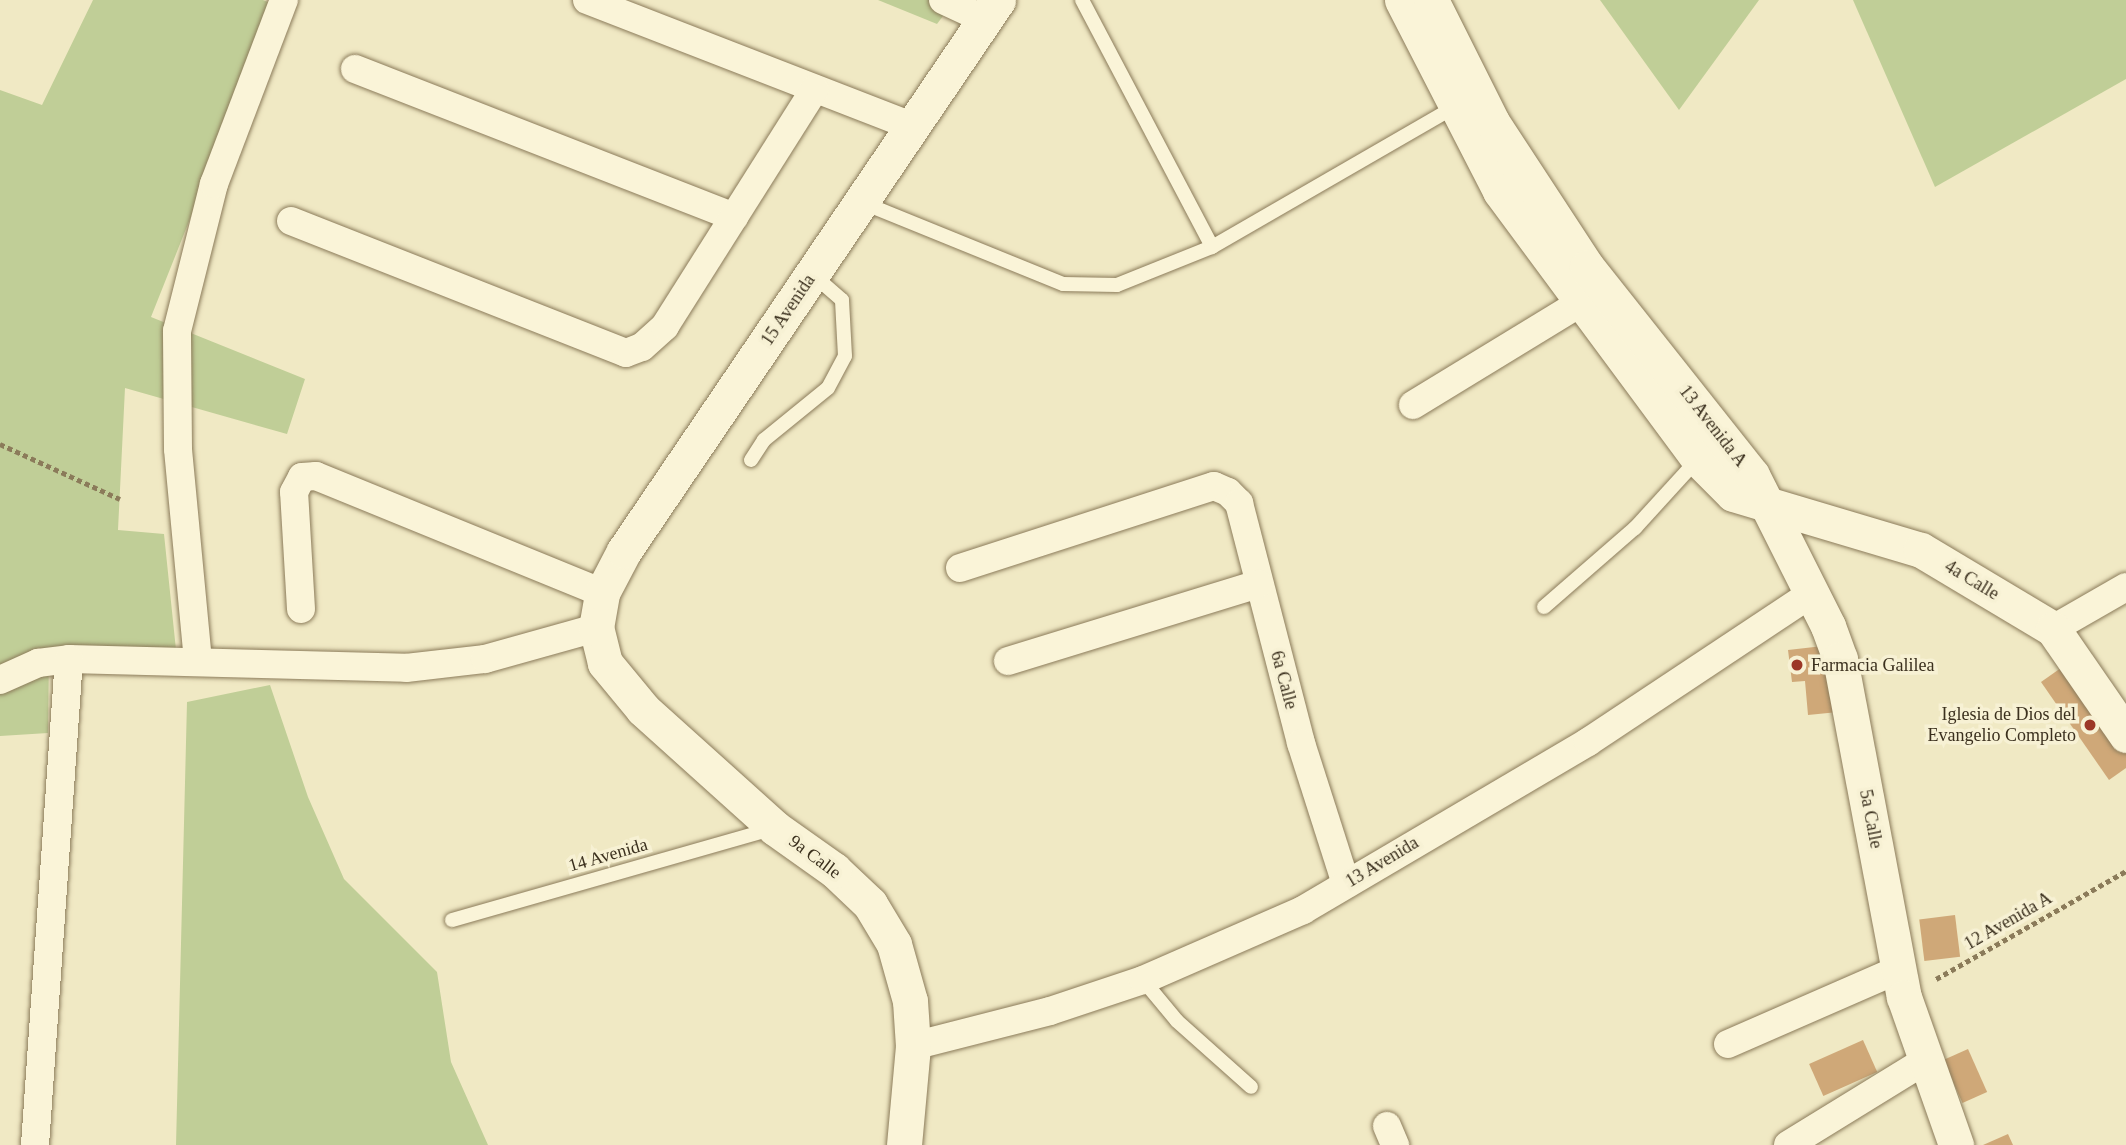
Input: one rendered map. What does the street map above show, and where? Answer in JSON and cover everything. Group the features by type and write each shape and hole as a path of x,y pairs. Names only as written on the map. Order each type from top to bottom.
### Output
{"street":[{"path":"198,661 178,449 177,331 214,184 284,0"},
{"path":"587,0 912,126"},
{"path":"943,0 991,10"},
{"name":"13 Avenida A","path":"1402,0 1454,107 1500,191 1580,303 1698,459 1733,494 1763,503"},
{"name":"13 Avenida A","path":"1431,0 1492,122 1587,267 1752,475 1763,503"},
{"name":"15 Avenida","path":"596,628 602,593 624,551 991,10"},
{"path":"355,69 734,217"},
{"path":"291,221 626,353 642,347 665,326 815,89"},
{"path":"1413,405 1580,303"},
{"path":"301,609 294,492 302,477 316,476 602,593"},
{"name":"6a Calle","path":"960,568 1214,486 1238,503 1301,743 1346,884"},
{"name":"5a Calle","path":"1763,503 1812,593 1840,659 1902,983 1956,1145"},
{"name":"4a Calle","path":"1763,503 1921,550 2053,629 2126,735"},
{"path":"1008,661 1258,584"},
{"path":"2053,629 2126,587"},
{"name":"13 Avenida","path":"913,1046 1050,1011 1143,980 1303,910 1588,742 1812,593"},
{"path":"0,680 38,663 69,659 406,668 485,659 596,628"},
{"name":"9a Calle","path":"596,628 605,663 643,709 775,828 834,870 870,904 894,944 910,1001 913,1046 904,1145"},
{"path":"35,1145 69,659"},
{"path":"1728,1044 1902,983"},
{"path":"1788,1145 1926,1060"}],"lane":[{"path":"1082,0 1212,247"},
{"path":"860,202 1063,284 1117,285 1212,247 1454,107"},
{"path":"751,460 764,440 828,388 845,356 842,300 813,275"},
{"path":"1544,607 1635,528 1698,459"},
{"name":"14 Avenida","path":"452,920 775,828"},
{"path":"1143,980 1177,1021 1251,1087"}],"path":[{"path":"0,444 120,499"},
{"name":"12 Avenida A","path":"1902,983 2126,871"}],"green space":[{"path":"93,0 263,0 275,5 151,317 305,379 287,434 125,388 118,530 164,534 176,650 49,652 48,733 0,736 0,90 42,105"},
{"path":"878,0 955,0 937,24"},
{"path":"1600,0 1759,0 1679,110"},
{"path":"1853,0 2126,0 2126,79 1935,187"},
{"path":"270,685 308,797 344,879 437,972 451,1062 488,1145 176,1145 187,702"}],"building":[{"path":"1832,645 1838,712 1808,715 1805,681 1792,682 1788,650"},
{"path":"2068,663 2126,748 2126,768 2109,780 2041,682"},
{"path":"1955,915 1960,957 1924,961 1919,919"},
{"path":"1863,1040 1877,1072 1823,1096 1809,1064"},
{"path":"1968,1049 1987,1092 1962,1103 1943,1060"},
{"path":"2008,1134 2013,1145 1983,1145"}],"place":[{"name":"Farmacia Galilea","path":"1797,665"},
{"name":"Iglesia de Dios del Evangelio Completo","path":"2090,725"}]}
